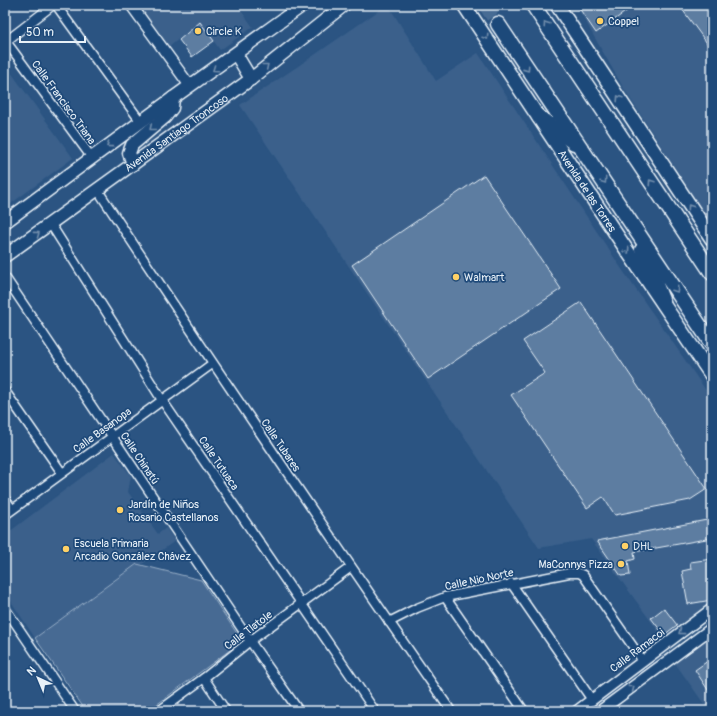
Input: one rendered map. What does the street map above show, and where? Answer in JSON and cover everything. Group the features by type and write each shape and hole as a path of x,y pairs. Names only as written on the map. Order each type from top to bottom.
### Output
{"highway":[{"path":"533,5 712,273"},
{"name":"Avenida de las Torres","path":"498,24 712,344"},
{"path":"539,117 582,149"},
{"path":"632,224 663,302"}],"main road":[{"path":"5,222 173,98 303,5"},
{"name":"Avenida Santiago Troncoso","path":"5,256 251,79 344,5"},
{"name":"Avenida de las Torres","path":"464,5 712,376"},
{"path":"557,5 712,239"},
{"path":"236,54 251,79"},
{"path":"133,164 129,153 132,145 165,118 172,108 173,98"}],"street":[{"path":"5,41 53,5"},
{"path":"56,5 141,122"},
{"path":"131,5 190,86"},
{"name":"Calle Francisco Triana","path":"5,41 92,158"},
{"name":"Calle Tubares","path":"97,189 212,364 350,567 451,711"},
{"name":"Calle Tutuaca","path":"50,223 162,400 375,711"},
{"name":"Calle Chinatú","path":"5,277 250,641 299,711"},
{"name":"Calle Basanopa","path":"5,515 212,364"},
{"path":"5,391 62,473"},
{"path":"5,499 12,509"},
{"name":"Calle Tlatole","path":"159,711 350,567"},
{"name":"Calle Nio Norte","path":"389,622 417,608 445,597 579,572 643,661"},
{"path":"511,584 592,700"},
{"path":"445,597 524,711"},
{"path":"5,608 75,711"},
{"name":"Calle Ramacoi","path":"577,711 712,609"},
{"path":"600,711 712,628"},
{"path":"204,678 226,711"}],"shaded area":[{"path":"137,5 237,5 253,27 220,50 200,22 169,47"},
{"path":"387,5 436,81 478,53 619,265 712,399 712,604 663,638 591,539 539,548 240,105"},
{"path":"576,5 712,5 712,225 624,89"},
{"path":"5,64 73,158 5,208"},
{"name":"Escuela Primaria Arcadio González Chávez","path":"114,453 131,476 128,492 158,534 166,528 175,541 141,565 137,564 35,638 5,592 5,535"},
{"path":"137,564 201,580 242,641 148,711 86,711 35,638"},
{"path":"712,636 712,711 709,711 675,663"}],"building":[{"name":"Coppel","path":"583,5 635,5 596,33 579,8"},
{"path":"679,5 712,5 712,50"},
{"name":"Circle K","path":"200,22 214,41 192,57 179,40"},
{"name":"Walmart","path":"484,175 561,289 428,379 352,265"},
{"path":"581,302 707,489 690,500 615,515 603,497 587,508 511,395 545,373 523,341"},
{"path":"712,519 712,538 634,552 635,559 628,561 630,575 621,576 597,541"},
{"path":"712,559 712,600 688,604 682,571 691,569 690,562"},
{"path":"664,608 677,625 664,635 651,618"},
{"path":"712,658 712,696 695,670"}],"tunnel":[{"path":"485,5 498,24"}],"place":[{"name":"Coppel","path":"600,21"},
{"name":"Circle K","path":"198,31"},
{"name":"Walmart","path":"456,277"},
{"name":"Jardín de Niños Rosario Castellanos","path":"120,510"},
{"name":"DHL","path":"625,546"},
{"name":"Escuela Primaria Arcadio González Chávez","path":"66,549"},
{"name":"MaConnys Pizza","path":"621,564"}]}
